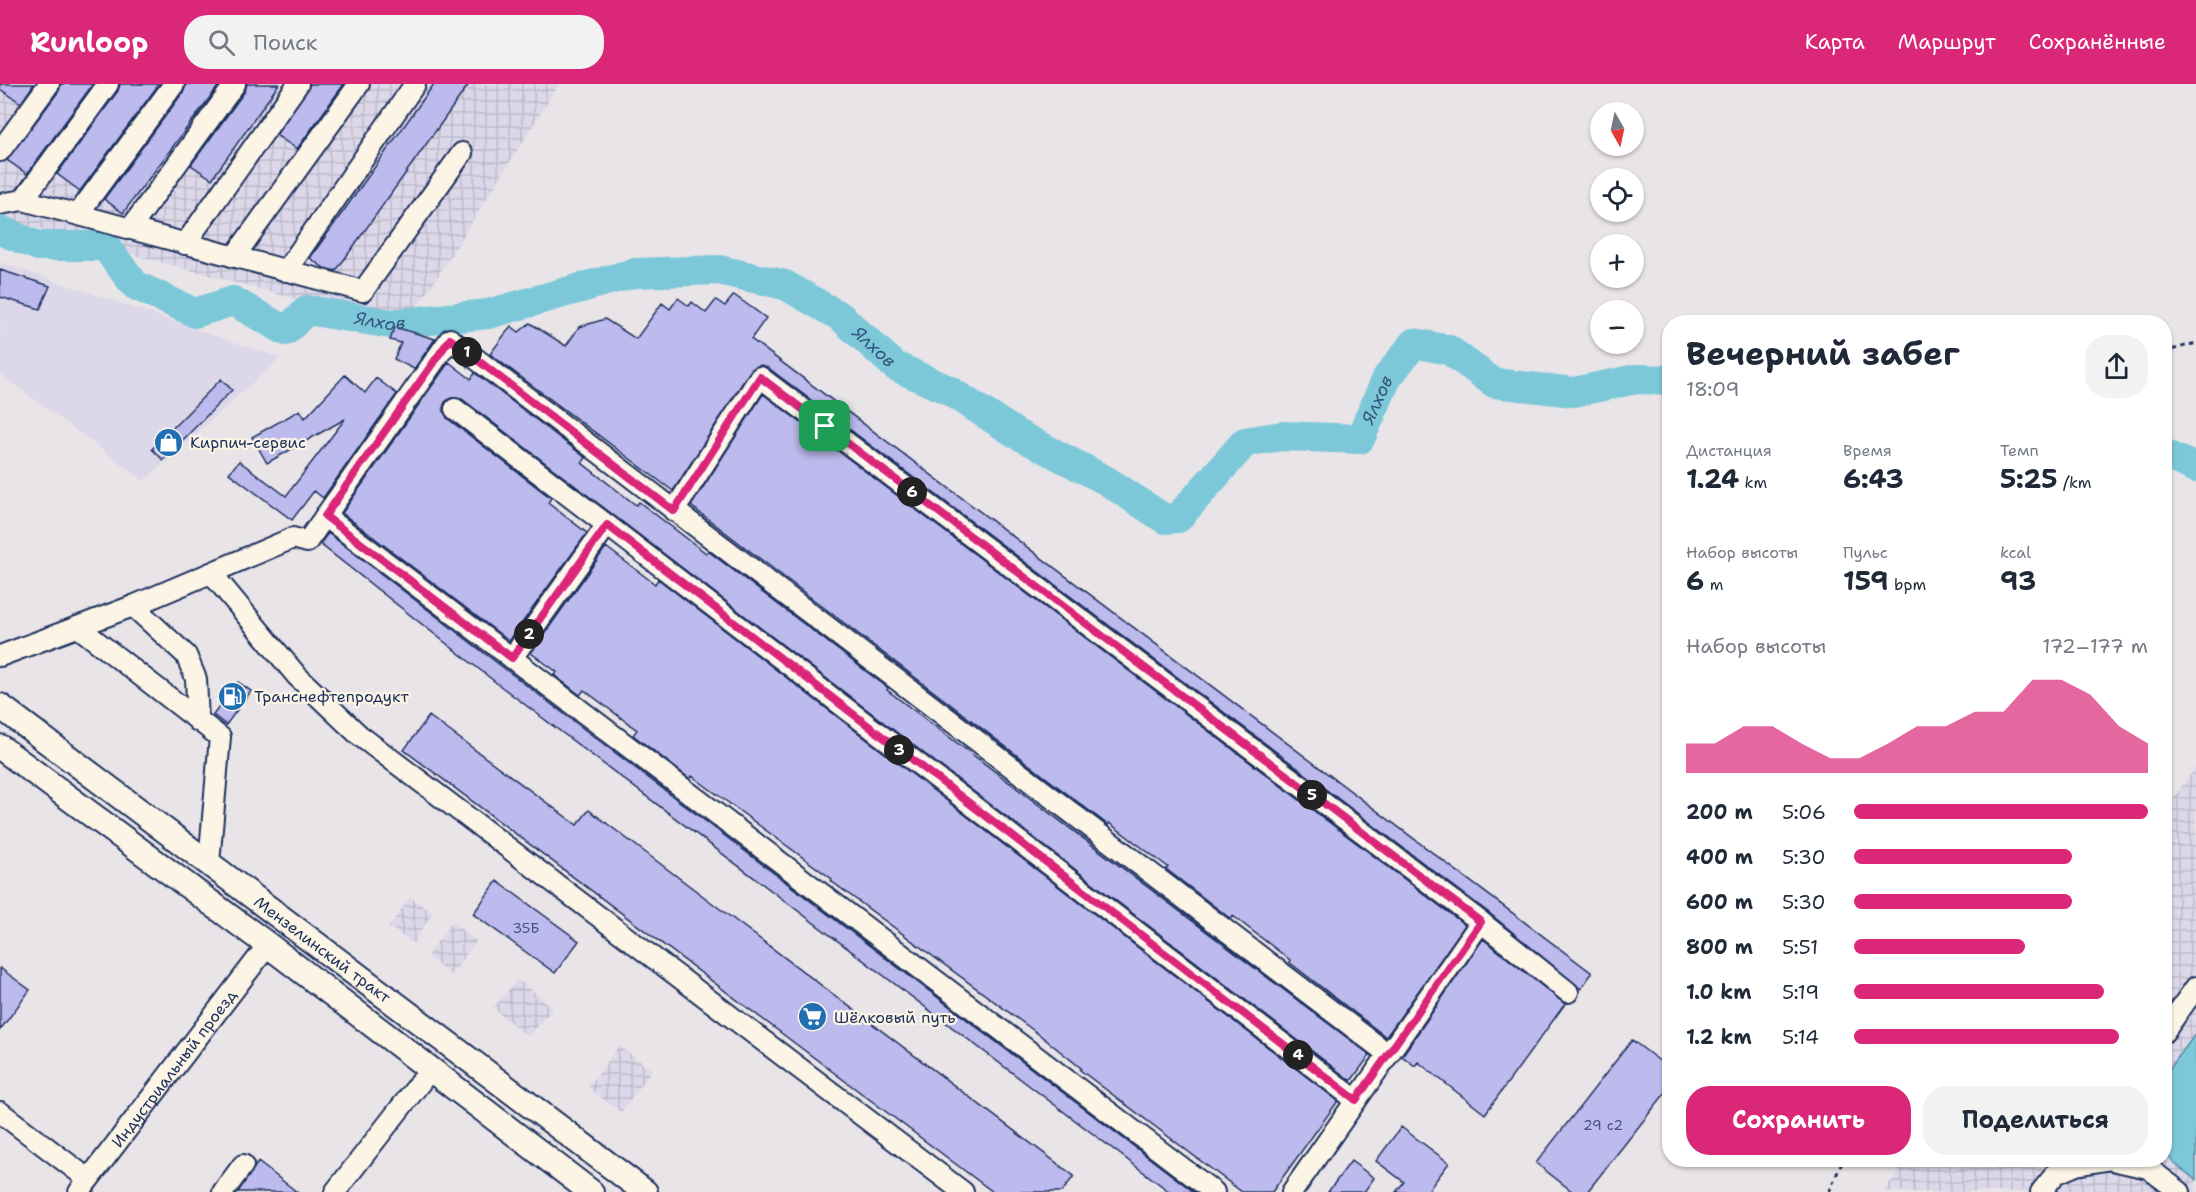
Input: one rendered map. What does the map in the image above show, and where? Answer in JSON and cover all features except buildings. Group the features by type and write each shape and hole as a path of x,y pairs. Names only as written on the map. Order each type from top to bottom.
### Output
{"main road":[{"name":"Мензелинский тракт","path":"0,706 645,1192"},
{"name":"Мензелинский тракт","path":"0,747 268,945 591,1192"},
{"path":"519,1137 535,1140 543,1136 545,1125 537,1110"}],"street":[{"path":"0,151 49,84"},
{"path":"23,200 108,84"},
{"path":"78,214 174,84"},
{"path":"130,229 235,84"},
{"path":"185,244 298,84"},
{"path":"234,257 359,84"},
{"path":"286,271 415,84"},
{"path":"0,204 23,200 363,291 462,153"},
{"path":"0,656 213,575 293,538 307,542 450,339 1388,1054"},
{"path":"674,511 760,377 1481,922 1568,992"},
{"path":"454,409 1356,1100"},
{"path":"325,516 1214,1192"},
{"path":"512,658 607,525"},
{"path":"213,575 297,676 359,735 963,1192"},
{"path":"133,606 186,654 196,679 198,721"},
{"path":"78,627 220,737 209,863"},
{"path":"1292,1192 1481,922"},
{"name":"Индустриальный проезд","path":"84,1186 268,945"},
{"path":"2172,1021 2196,987"},
{"path":"335,1192 430,1070"},
{"path":"0,1112 84,1186"},
{"path":"223,1192 243,1165"},
{"path":"2041,1192 2061,1167"},
{"path":"2149,1167 2180,1192"}],"path":[{"path":"2172,350 2196,343"},
{"path":"1829,1192 1840,1167"}],"shaded area":[{"path":"0,84 559,84 431,287 401,328 0,218"},
{"path":"0,262 280,358 144,481 0,374"},
{"path":"2196,767 2196,1192 1883,1192 1902,1167 2172,1167 2172,800"},
{"path":"410,897 433,913 413,943 389,927"},
{"path":"452,922 476,941 451,975 427,956"},
{"path":"518,979 553,1008 528,1037 493,1008"},
{"path":"619,1046 652,1070 621,1112 588,1088"}],"water":[{"path":"2196,1033 2196,1180 2172,1160 2172,1066"}],"waterway":[{"name":"Ялхов","path":"0,230 38,246 105,246 135,285 195,313 233,301 286,331 307,310 391,324 488,314 634,273 719,270 785,285 841,317 895,366 948,390 1017,434 1107,481 1165,519 1178,518 1245,442 1282,436 1360,439 1387,378 1414,343 1449,350 1494,383 1574,392 1636,379 1662,380"},
{"name":"Ялхов","path":"2172,458 2196,468"}],"place":[{"name":"Кирпич-сервис","path":"169,442"},
{"name":"Транснефтепродукт","path":"233,696"},
{"name":"Шёлковый путь","path":"813,1017"}],"route":[{"path":"450,339 674,511 760,377 825,426 1481,922 1356,1100 607,525 512,658 325,516 450,339"}]}
